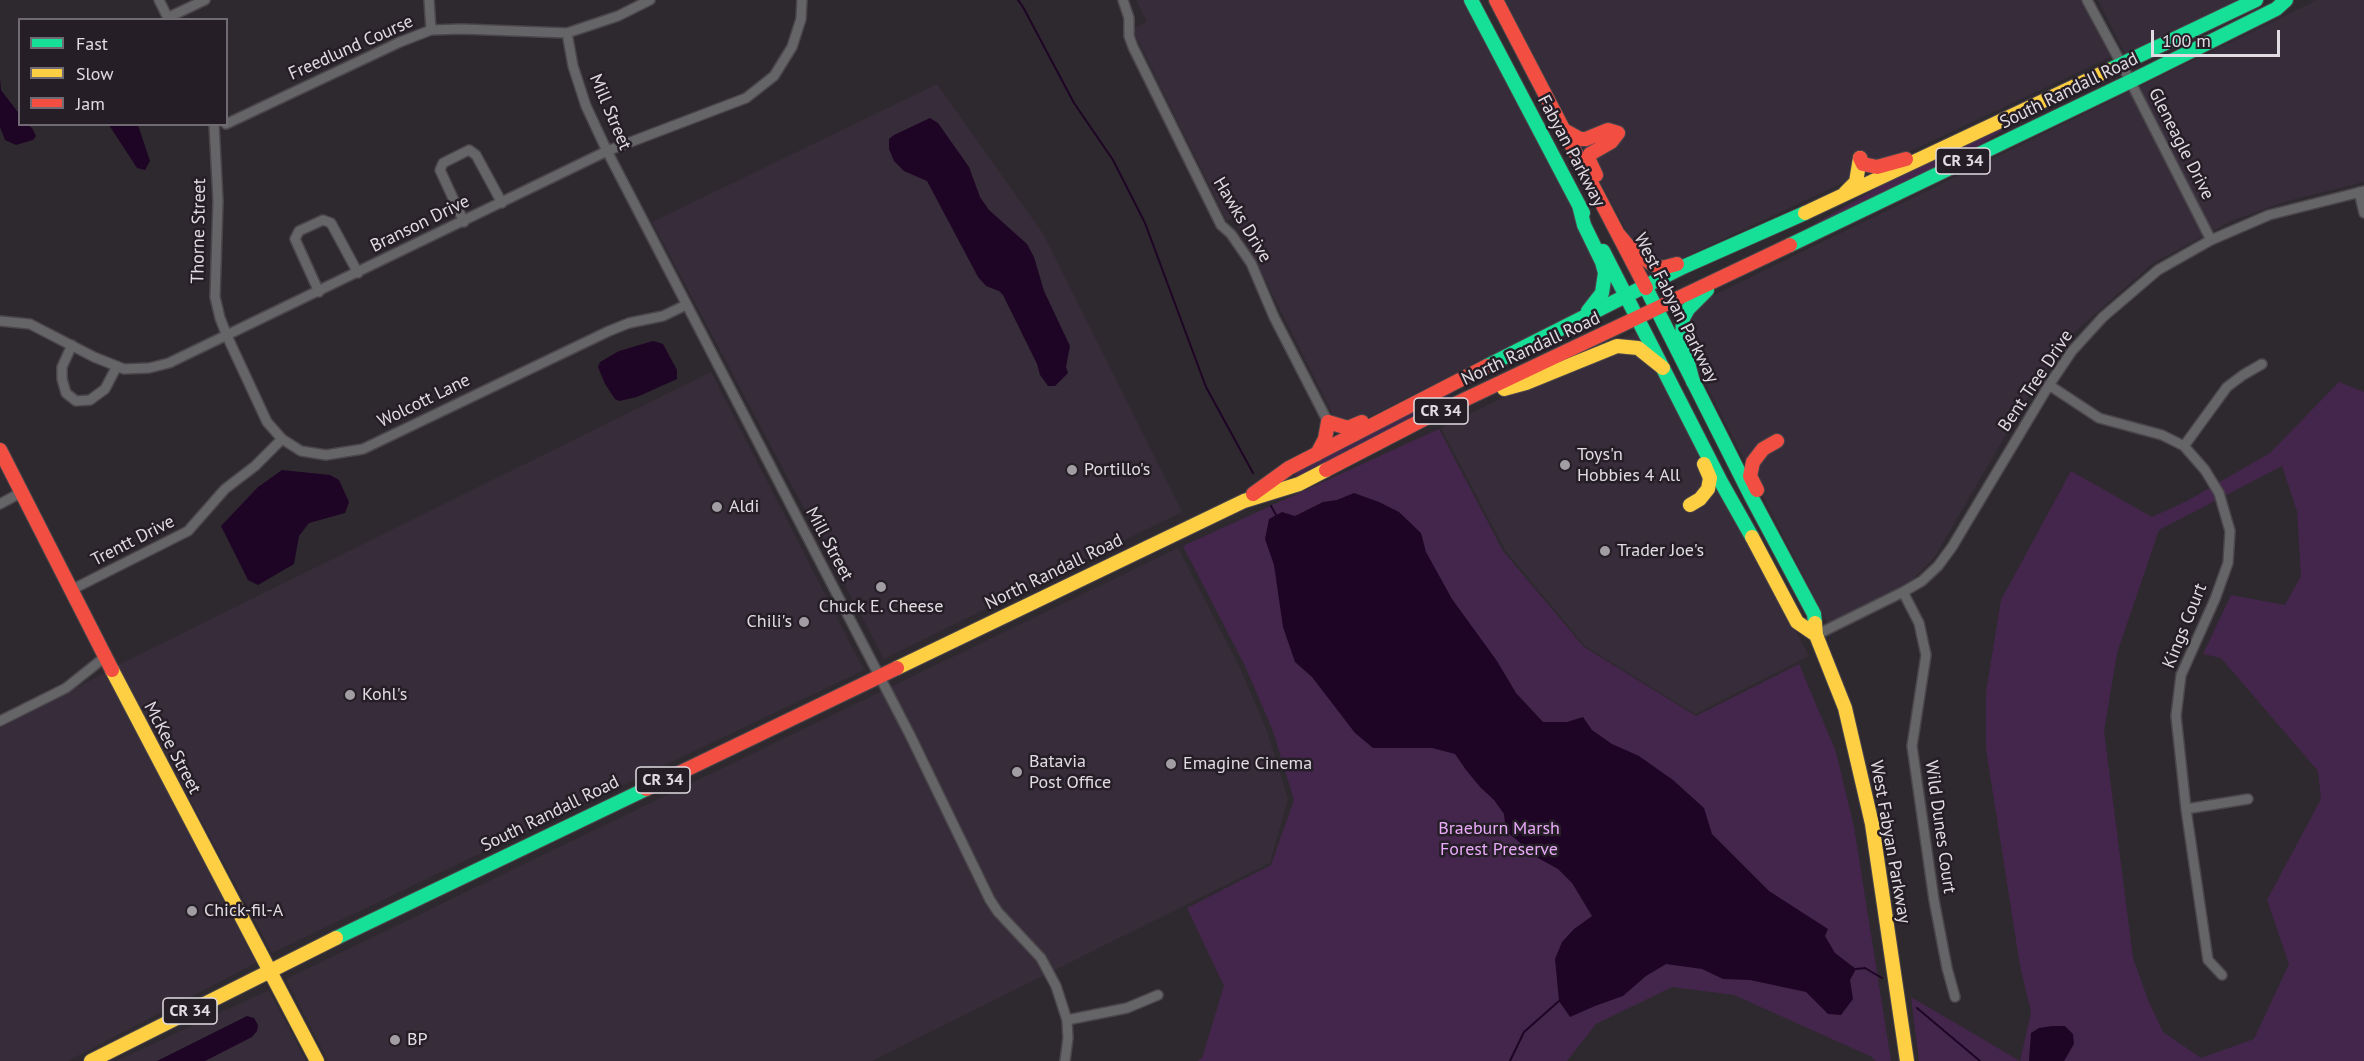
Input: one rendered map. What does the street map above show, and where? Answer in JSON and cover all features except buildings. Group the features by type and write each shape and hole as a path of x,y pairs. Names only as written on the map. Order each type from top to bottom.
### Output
{"main road":[{"name":"Fabyan Parkway","path":"1471,0 1638,319"},
{"name":"West Fabyan Parkway","path":"1496,0 1814,614 1816,635 1845,708 1872,824 1906,1061"},
{"name":"South Randall Road","path":"1626,295 1970,137 2256,0"},
{"name":"South Randall Road","path":"1638,319 2131,81 2276,9 2286,0"},
{"path":"1564,130 1580,139 1586,139 1608,130 1618,134 1611,142 1590,154 1589,160 1611,206 1619,235 1641,258 1662,268 1717,246 1739,243"},
{"path":"1841,197 1856,182 1860,158 1863,164 1877,167 1894,164 1943,142 1970,137"},
{"path":"1579,205 1584,225 1602,262 1605,282 1602,293 1579,319"},
{"path":"1693,382 1682,340 1683,318 1688,309 1717,280"},
{"name":"North Randall Road","path":"1244,501 1289,468 1626,295"},
{"name":"West Fabyan Parkway","path":"1638,319 1797,622 1816,635"},
{"name":"North Randall Road","path":"879,675 1244,501 1299,484 1472,396 1638,319"},
{"path":"1472,396 1526,383 1617,346 1638,348 1663,368"},
{"path":"1671,385 1683,423 1710,478 1705,495 1689,505"},
{"path":"1317,454 1325,439 1328,422 1348,428 1407,400 1440,390"},
{"path":"1777,441 1757,455 1750,476 1788,549 1796,579"},
{"name":"McKee Street","path":"0,450 105,657 317,1061"},
{"name":"South Randall Road","path":"269,970 879,675"},
{"name":"CR 34","path":"91,1061 269,970"}],"street":[{"path":"159,0 169,18 205,0"},
{"path":"429,0 431,30"},
{"path":"567,33 618,16 650,0"},
{"name":"Branson Drive","path":"0,321 30,324 124,369 149,368 169,363 607,151 746,98 774,76 792,47 801,19 802,0"},
{"name":"Hawks Drive","path":"1124,0 1129,18 1129,36 1133,47 1221,225 1234,238 1251,263 1274,317 1328,422"},
{"name":"Gleneagle Drive","path":"2087,0 2131,81 2211,240"},
{"name":"Freedlund Course","path":"228,121 431,30 567,33"},
{"name":"Mill Street","path":"567,33 573,66 586,106 607,151 879,675 990,900 998,912 1032,947 1049,971 1060,995 1067,1020 1068,1038 1065,1061"},
{"name":"Thorne Street","path":"220,126 215,297 227,336"},
{"path":"464,222 440,170 443,163 469,150 476,155 502,203"},
{"path":"2362,192 2364,213"},
{"name":"Bent Tree Drive","path":"1816,635 1903,592 1922,581 1938,566 1952,547 2049,385 2072,351 2103,317 2158,270 2211,240 2270,215 2362,192"},
{"path":"319,292 295,238 299,231 323,220 331,223 358,273"},
{"name":"Wolcott Lane","path":"227,336 267,422 282,439 301,451 326,455 363,449 609,331 629,323 663,316 686,305"},
{"path":"72,345 62,367 62,379 66,393 76,401 90,400 105,389 117,366"},
{"path":"2184,446 2227,387 2262,364"},
{"name":"Kings Court","path":"2049,385 2099,417 2162,435 2184,446 2205,470 2219,493 2230,531 2228,563 2181,675 2176,716 2186,809 2208,960 2222,975"},
{"name":"Trentt Drive","path":"71,590 188,531 225,489 255,466 282,439"},
{"path":"0,504 22,492"},
{"name":"Wild Dunes Court","path":"1903,592 1919,623 1926,655 1912,746 1934,900 1955,997"},
{"path":"0,721 66,688 105,657"},
{"path":"2186,809 2248,800"},
{"path":"1067,1020 1127,1008 1158,995"}],"shaded area":[{"path":"1136,0 1464,0 1616,293 1341,431 1234,218 1227,221 1132,29 1147,22"},
{"path":"1505,0 2090,0 2117,54 1649,274"},
{"path":"2098,0 2239,0 2125,54"},
{"path":"2317,0 2364,0 2364,182 2288,201 2231,221 2152,264 2069,337 2038,380 1934,558 1911,581 1828,624 1671,316"},
{"path":"0,78 1,90 18,112 18,126 29,126 36,136 33,140 16,145 5,140 0,127"},
{"path":"937,84 1044,235 1182,512 884,659 652,222"},
{"path":"930,118 938,123 969,167 980,197 989,210 1027,244 1034,257 1044,291 1070,346 1066,367 1068,373 1055,386 1048,386 1040,375 1037,364 1003,295 986,286 978,277 927,181 904,171 894,161 889,149 889,139"},
{"path":"110,126 138,126 150,161 145,170 137,168"},
{"path":"1638,331 1809,656 1695,714 1585,646 1505,550 1441,428"},
{"path":"653,341 663,344 677,370 677,379 637,397 619,401 615,399 598,367 600,362 619,351"},
{"path":"711,372 864,670 272,953 118,665"},
{"path":"282,470 330,475 339,480 349,502 345,513 309,523 299,536 294,564 258,585 248,580 221,526 258,487"},
{"path":"1354,493 1399,512 1421,533 1426,552 1452,599 1497,661 1516,693 1543,722 1567,722 1583,717 1592,730 1612,744 1639,756 1673,780 1704,808 1712,834 1769,891 1828,929 1825,936 1835,953 1856,969 1850,980 1853,999 1841,1015 1828,1014 1806,992 1750,980 1723,979 1702,969 1666,964 1646,976 1623,996 1570,1017 1559,1001 1555,959 1562,942 1574,929 1592,916 1572,883 1558,869 1538,858 1506,831 1504,814 1455,754 1432,748 1373,748 1355,733 1312,677 1295,662 1283,627 1274,565 1265,539 1269,519 1282,512 1295,516 1323,502 1337,500"},
{"path":"1178,548 1240,668 1267,731 1288,799 1270,863 872,1061 328,1061 286,979"},
{"path":"106,672 256,963 68,1061 0,1061 0,728"},
{"path":"269,990 306,1061 116,1061"},
{"path":"247,1016 254,1018 258,1025 252,1037 205,1061 157,1061"},
{"path":"2065,1026 2073,1034 2074,1044 2064,1061 2029,1061 2031,1033 2039,1028"}],"green space":[{"path":"2007,125 2008,127 1963,155 1812,228 1811,226 1886,183"},
{"path":"2339,382 2364,392 2364,1061 2020,1061 2031,1012 2020,966 1986,749 1986,692 2001,600 2071,471 2152,517 2187,501 2270,453","holes":["2282,466 2297,511 2301,576 2285,605 2231,595 2203,654 2221,658 2318,771 2321,799 2267,900 2289,964 2254,1039 2201,1058 2163,1032 2148,1000 2133,958 2104,731 2117,653 2159,530"]},
{"path":"1452,391 1453,393 1297,479 1294,473"},
{"name":"Braeburn Marsh Forest Preserve","path":"1439,429 1503,551 1584,647 1696,716 1799,664 1836,752 1854,827 1891,1061 1875,1061 1872,1057 1734,995 1672,987 1596,1024 1567,1061 1197,1061 1202,1058 1224,986 1187,908 1271,865 1294,800 1273,731 1245,666 1183,546"},
{"path":"1911,997 2020,1061 1919,1061"}],"waterway":[{"path":"1018,0 1074,103 1113,160 1145,223 1206,387 1253,473"},
{"path":"1271,506 1276,515"},
{"path":"1856,969 1865,968 1882,978"},
{"path":"1510,1061 1524,1032 1559,1001"},
{"path":"1917,1008 1980,1061"}],"traffic: fast":[{"path":"1471,0 1583,213"},
{"path":"2109,70 2256,0"},
{"path":"1790,245 2131,81 2276,9 2286,0"},
{"path":"1579,205 1584,225 1605,273 1602,293 1588,311"},
{"path":"1487,366 1683,267 1805,213"},
{"path":"1603,251 1721,482 1752,537"},
{"path":"1646,288 1752,498 1814,614 1815,623"},
{"path":"1693,382 1682,340 1683,318 1688,309 1707,290"},
{"path":"336,938 646,789"}],"traffic: slow":[{"path":"1805,213 2109,70"},
{"path":"1845,193 1856,182 1860,158"},
{"path":"1504,389 1526,383 1617,346 1638,348 1663,368"},
{"path":"1690,505 1700,499 1708,489 1710,478 1704,464"},
{"path":"897,668 1244,501 1299,484 1326,470"},
{"path":"1752,537 1797,622 1816,635"},
{"path":"1815,623 1816,635 1845,708 1872,824 1907,1061"},
{"path":"112,670 317,1061"},
{"path":"91,1061 336,938"}],"traffic: jam":[{"path":"1496,0 1646,288"},
{"path":"1564,130 1580,139 1586,139 1608,130 1618,133 1611,142 1590,154 1589,160 1596,175"},
{"path":"1860,158 1863,164 1877,167 1906,159"},
{"path":"1619,235 1629,247 1652,264 1662,268 1677,264"},
{"path":"1326,470 1428,417 1790,245"},
{"path":"1253,494 1289,468 1487,366"},
{"path":"1317,454 1325,439 1328,422 1348,428 1362,422"},
{"path":"1757,490 1750,476 1753,462 1763,449 1777,441"},
{"path":"0,450 112,670"},
{"path":"646,789 897,668"}],"place":[{"name":"Toys'n Hobbies 4 All","path":"1565,465"},
{"name":"Portillo's","path":"1072,470"},
{"name":"Aldi","path":"717,507"},
{"name":"Trader Joe's","path":"1605,551"},
{"name":"Chuck E. Cheese","path":"881,587"},
{"name":"Chili's","path":"804,622"},
{"name":"Kohl's","path":"350,695"},
{"name":"Emagine Cinema","path":"1171,764"},
{"name":"Batavia Post Office","path":"1017,772"},
{"name":"Chick-fil-A","path":"192,911"},
{"name":"BP","path":"395,1040"}]}
